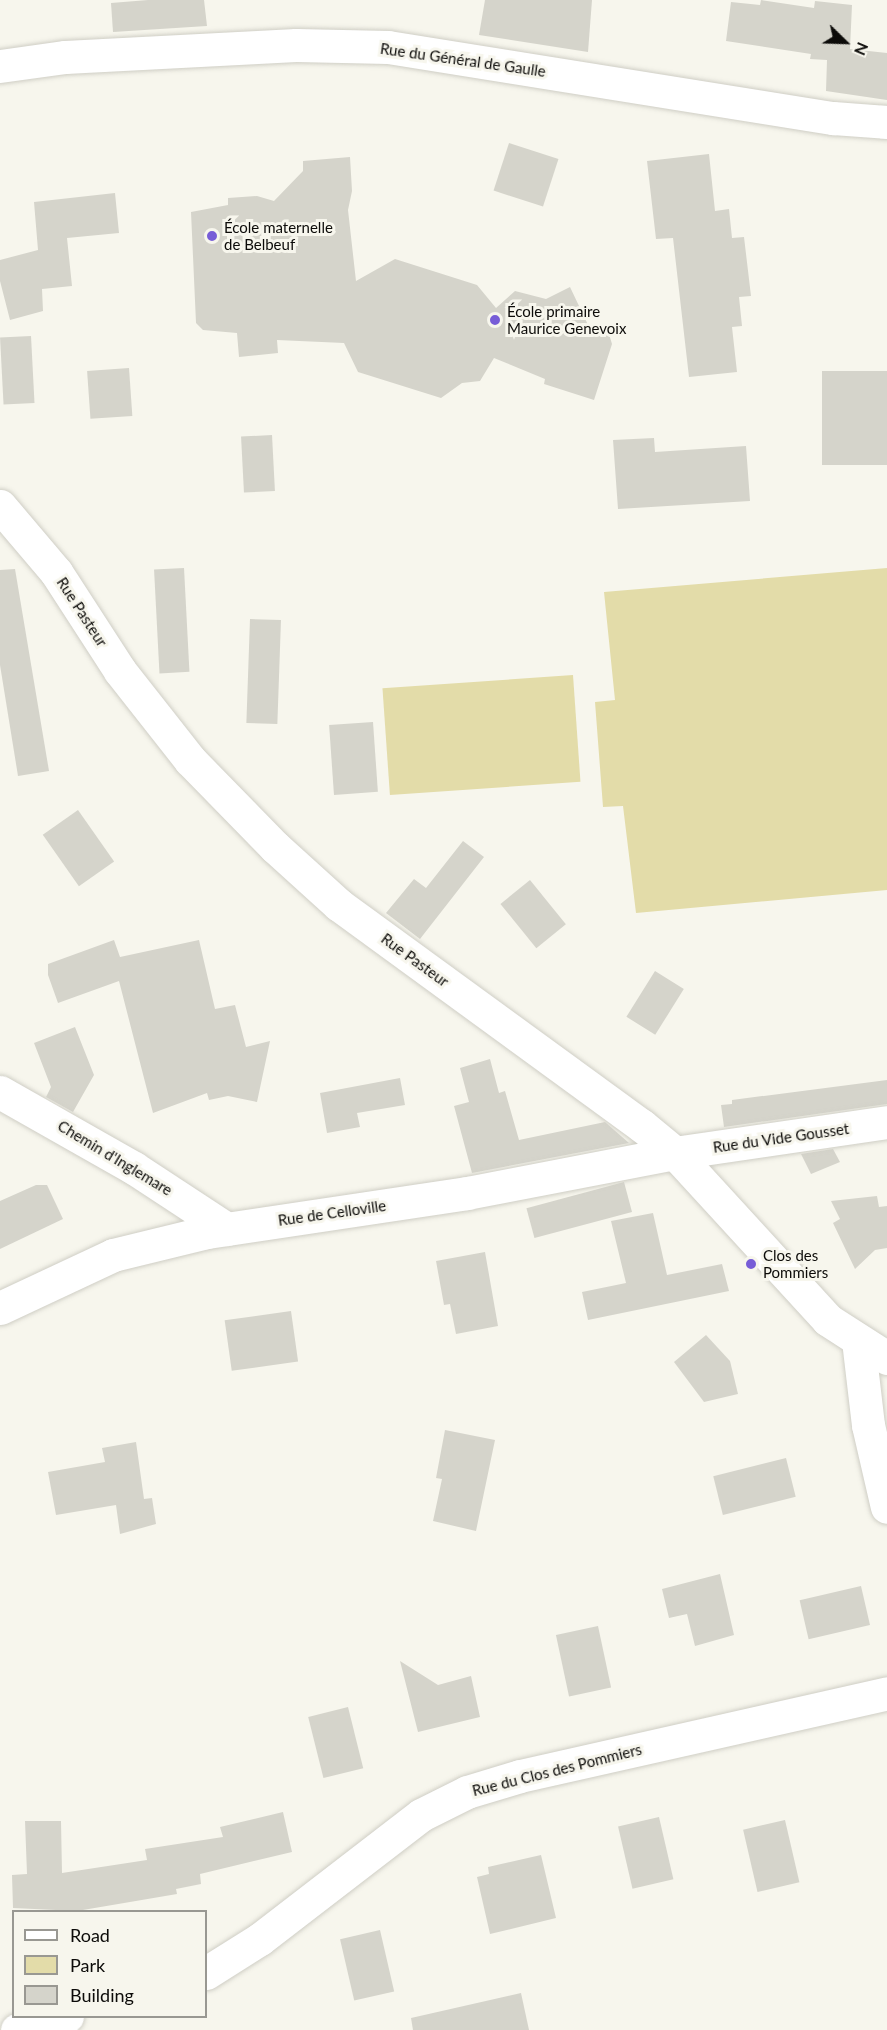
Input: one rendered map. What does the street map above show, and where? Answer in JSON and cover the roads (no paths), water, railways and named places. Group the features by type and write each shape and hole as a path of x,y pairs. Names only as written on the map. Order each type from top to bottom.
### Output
{"street":[{"name":"Rue du Général de Gaulle","path":"0,66 65,57 296,45 388,47 833,118 887,122"},
{"name":"Rue Pasteur","path":"0,506 56,572 120,671 190,760 275,847 339,905 675,1153 828,1320 887,1358"},
{"name":"Chemin d'Inglemare","path":"0,1092 134,1168 227,1229"},
{"name":"Rue du Vide Gousset","path":"675,1153 887,1122"},
{"name":"Rue de Celloville","path":"0,1308 113,1255 227,1229 467,1193 675,1153"},
{"path":"858,1340 868,1425 887,1507"},
{"name":"Rue du Clos des Pommiers","path":"207,1972 260,1939 421,1815 467,1792 520,1776 887,1693"},
{"path":"17,2030 60,2018"}],"place":[{"name":"École maternelle de Belbeuf","path":"212,236"},
{"name":"École primaire Maurice Genevoix","path":"495,320"},
{"name":"Clos des Pommiers","path":"751,1264"}]}
